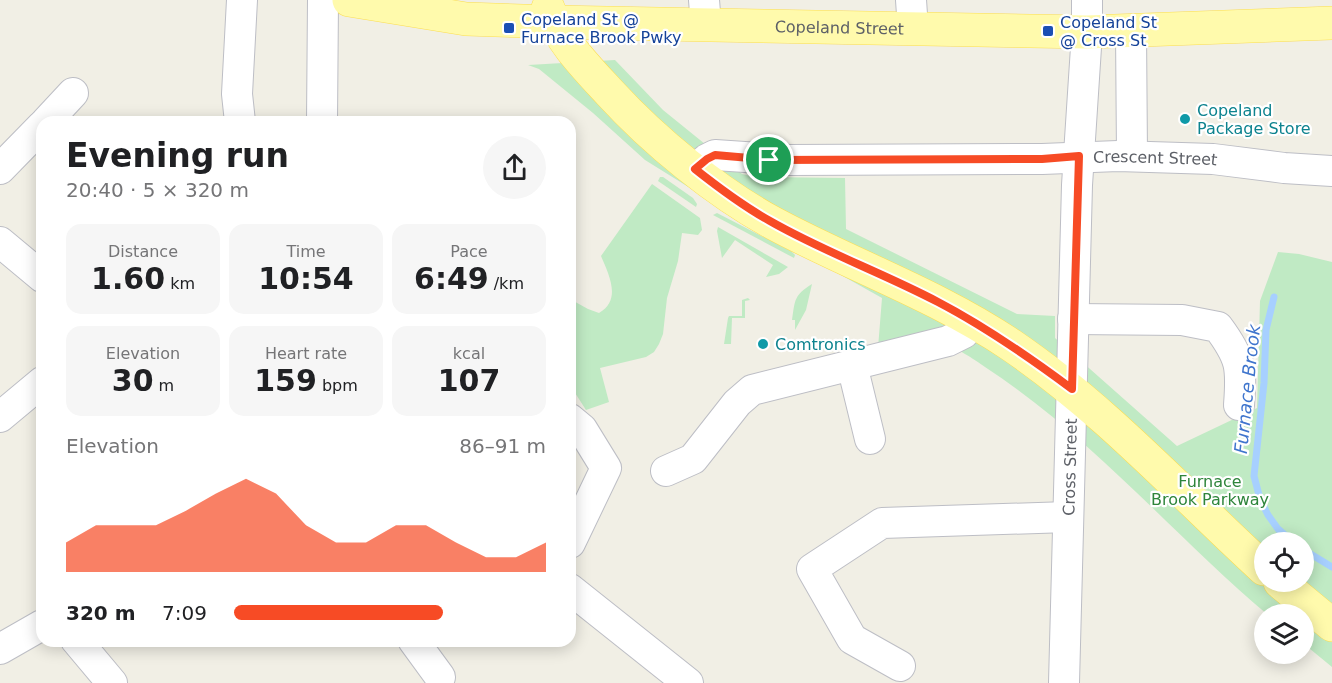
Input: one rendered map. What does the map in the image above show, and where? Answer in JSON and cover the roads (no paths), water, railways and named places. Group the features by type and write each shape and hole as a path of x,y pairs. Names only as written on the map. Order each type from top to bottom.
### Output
{"main road":[{"name":"Copeland Street","path":"348,0 466,19 550,11 912,14 1087,32 1332,23"},
{"path":"550,11 570,47 616,100 646,129 695,169 735,200 770,221 973,321 1012,346 1072,389 1124,435 1254,560"},
{"path":"1292,592 1332,625"}],"street":[{"path":"239,116 237,94 242,0"},
{"path":"322,116 323,0"},
{"name":"Cross Street","path":"1064,683 1073,319 1087,0"},
{"path":"1131,31 1132,156"},
{"path":"52,116 73,93"},
{"path":"0,170 36,132"},
{"name":"Crescent Street","path":"695,169 715,155 789,160 1030,159 1132,156 1213,159 1332,171"},
{"path":"0,242 36,272"},
{"path":"1073,319 1182,320 1218,327 1232,346 1241,372 1239,405"},
{"path":"666,471 693,459 737,403 752,390 948,341 964,333 973,321"},
{"path":"852,365 870,439"},
{"path":"0,417 36,387"},
{"path":"576,424 582,429 606,468 576,530"},
{"path":"900,666 852,639 812,569 882,523 1068,518"},
{"path":"576,594 688,683"},
{"path":"0,649 36,628"},
{"path":"82,647 112,683"},
{"path":"418,647 440,677"}],"waterway":[{"name":"Furnace Brook","path":"1274,297 1266,330 1264,383 1254,476 1260,499 1268,515 1281,532"},
{"name":"Furnace Brook","path":"1314,556 1332,567"}],"place":[{"name":"Copeland St @ Furnace Brook Pwky","path":"509,28"},
{"name":"Copeland St @ Cross St","path":"1048,31"},
{"name":"Copeland Package Store","path":"1185,119"},
{"name":"Comtronics","path":"763,344"}],"park label":[{"name":"Furnace Brook Parkway","path":"1210,490"}]}
